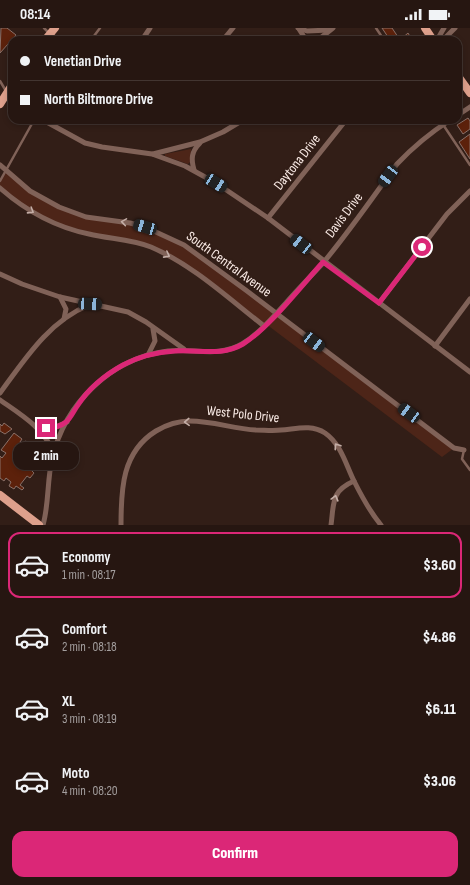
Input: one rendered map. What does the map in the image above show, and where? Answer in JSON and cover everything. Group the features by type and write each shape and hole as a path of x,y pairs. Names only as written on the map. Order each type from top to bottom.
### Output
{"main road":[{"path":"462,82 470,93"},
{"path":"0,104 8,95"},
{"path":"0,495 39,525"}],"street":[{"path":"226,36 233,28"},
{"path":"297,28 307,31 331,29"},
{"path":"447,36 455,28"},
{"path":"323,36 331,29"},
{"path":"50,124 85,143 108,148 152,154 194,170 238,196 323,262 470,372"},
{"path":"152,154 200,142 223,132 236,124"},
{"name":"Daytona Drive","path":"268,218 343,124"},
{"name":"Davis Drive","path":"43,525 52,458 68,421 77,406 97,383 122,365 148,355 167,351 211,352 234,348 250,339 264,326 323,262 397,164 439,124"},
{"path":"194,170 192,156 194,149 200,142"},
{"name":"South Central Avenue","path":"0,165 30,191 59,207 86,217 130,223 171,238 198,254 454,448 464,450"},
{"name":"South Central Avenue","path":"0,188 35,214 69,230 129,240 164,253 182,264 264,326"},
{"path":"379,303 447,214 470,191"},
{"path":"0,274 60,298 108,306 128,312 187,351"},
{"path":"60,298 66,309 63,320"},
{"path":"435,346 470,299"},
{"path":"0,393 37,345 63,320 90,304"},
{"path":"148,355 155,341 153,328"},
{"path":"0,400 35,426 50,445 52,458"},
{"path":"35,426 54,428 68,421"},
{"name":"West Polo Drive","path":"121,525 122,485 125,471 135,449 159,429 183,421 254,430 314,428 326,434 337,445 366,505 381,525"},
{"path":"331,525 336,493 344,485 354,481"}],"lane":[{"path":"0,81 8,93"},
{"path":"0,181 32,124"},
{"path":"442,124 470,165"},
{"path":"464,450 462,459 470,470"}],"shaded area":[{"path":"191,149 190,162 188,164 165,156 165,154"},
{"path":"6,170 18,182 72,213 130,223 184,245 454,448 442,457 266,324 264,326 198,275 150,247 50,222 0,188 0,181"}],"building":[{"path":"1,28 7,28 16,35 8,36 8,44 0,53"},
{"path":"382,28 392,28 397,36 387,36"},
{"path":"468,118 470,121 470,129 463,134 457,125 462,124 462,122"},
{"path":"470,134 470,159 459,142"},
{"path":"4,423 12,429 5,434 0,431 0,424 2,426"},
{"path":"14,433 22,439 20,442 22,443 26,441 38,452 34,457 36,458 34,463 35,465 32,471 34,473 30,478 27,476 20,485 24,488 22,490 16,486 14,489 9,486 11,482 6,478 4,481 0,478 0,456 2,458 6,453 1,450"}],"route":[{"path":"46,428 54,428 68,421 86,394 97,383 111,372 133,360 148,355 176,350 200,352 224,351 242,344 259,331 323,262 379,303 422,247"}]}
